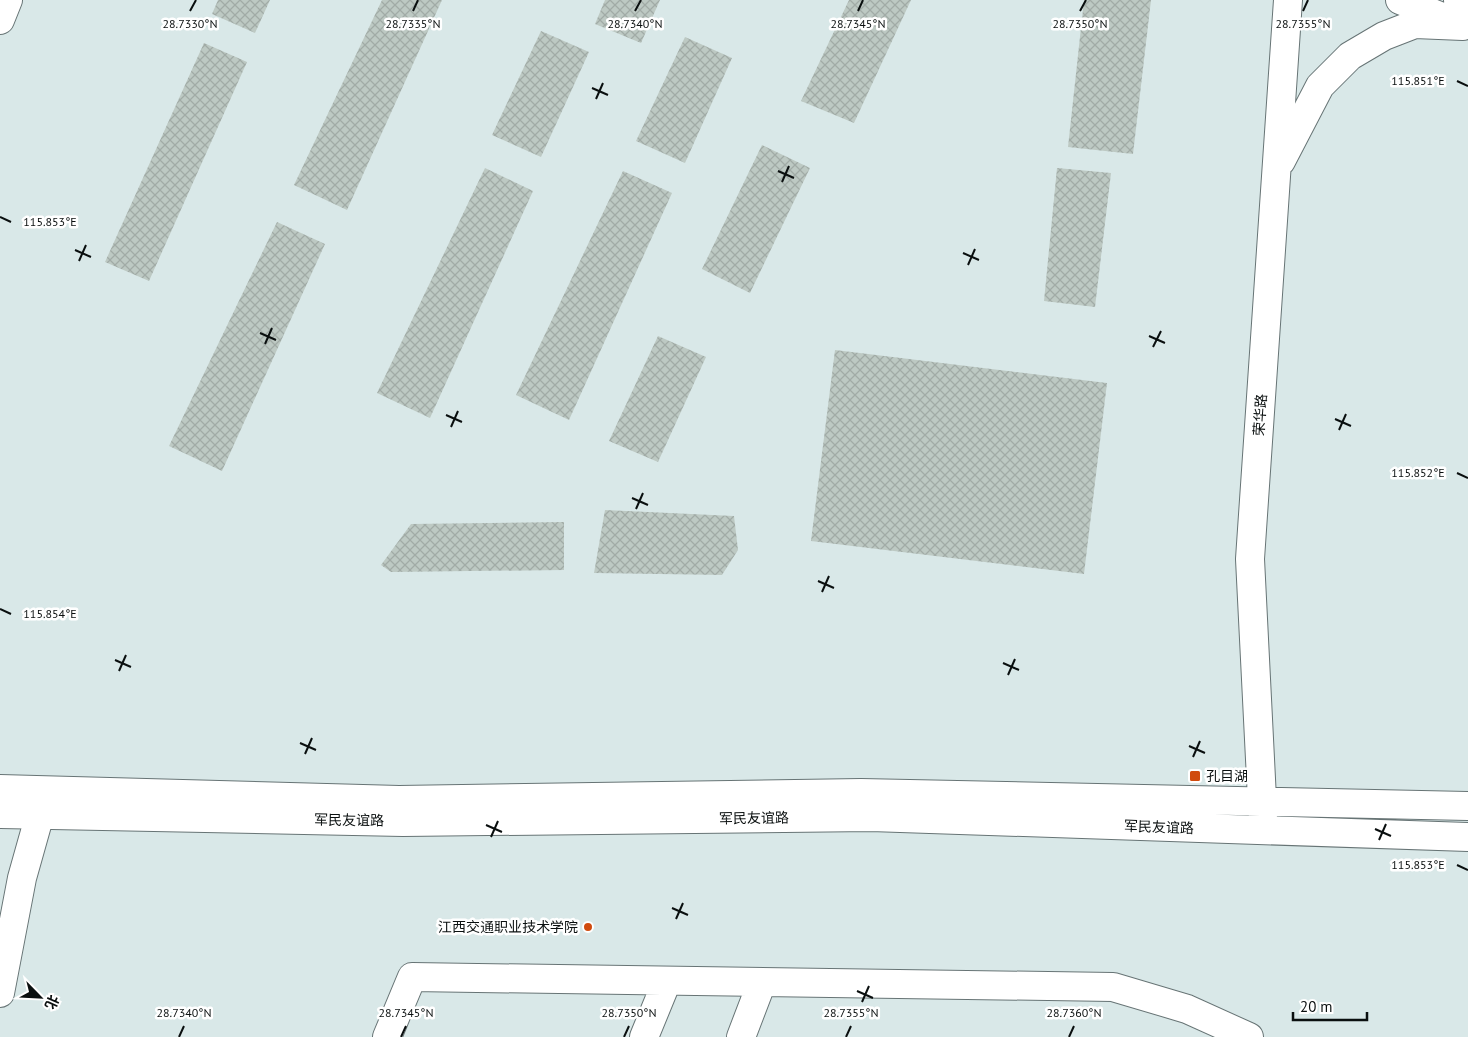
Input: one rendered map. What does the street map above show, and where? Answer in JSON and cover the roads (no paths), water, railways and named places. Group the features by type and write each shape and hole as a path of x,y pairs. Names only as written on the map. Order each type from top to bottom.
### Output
{"main road":[{"path":"0,20 8,0"},
{"name":"荣华路","path":"1253,801 1234,561 1275,0"},
{"name":"荣华路","path":"1254,830 1250,559 1288,0"},
{"path":"1400,0 1466,19"},
{"path":"1458,0 1466,19"},
{"path":"1276,169 1320,86 1350,56 1384,36 1415,24 1466,19"},
{"path":"0,789 44,802"},
{"name":"军民友谊路","path":"44,802 399,800 861,793 1468,806"},
{"path":"0,814 44,802"},
{"path":"0,993 22,878 44,802"},
{"name":"军民友谊路","path":"44,802 403,822 871,817 1468,837"},
{"path":"387,1037 412,978 1114,987 1187,1009 1249,1037"},
{"path":"644,1037 667,981"},
{"path":"741,1037 762,982"}],"place":[{"name":"孔目湖","path":"1195,776"},
{"name":"江西交通职业技术学院","path":"588,927"}]}
